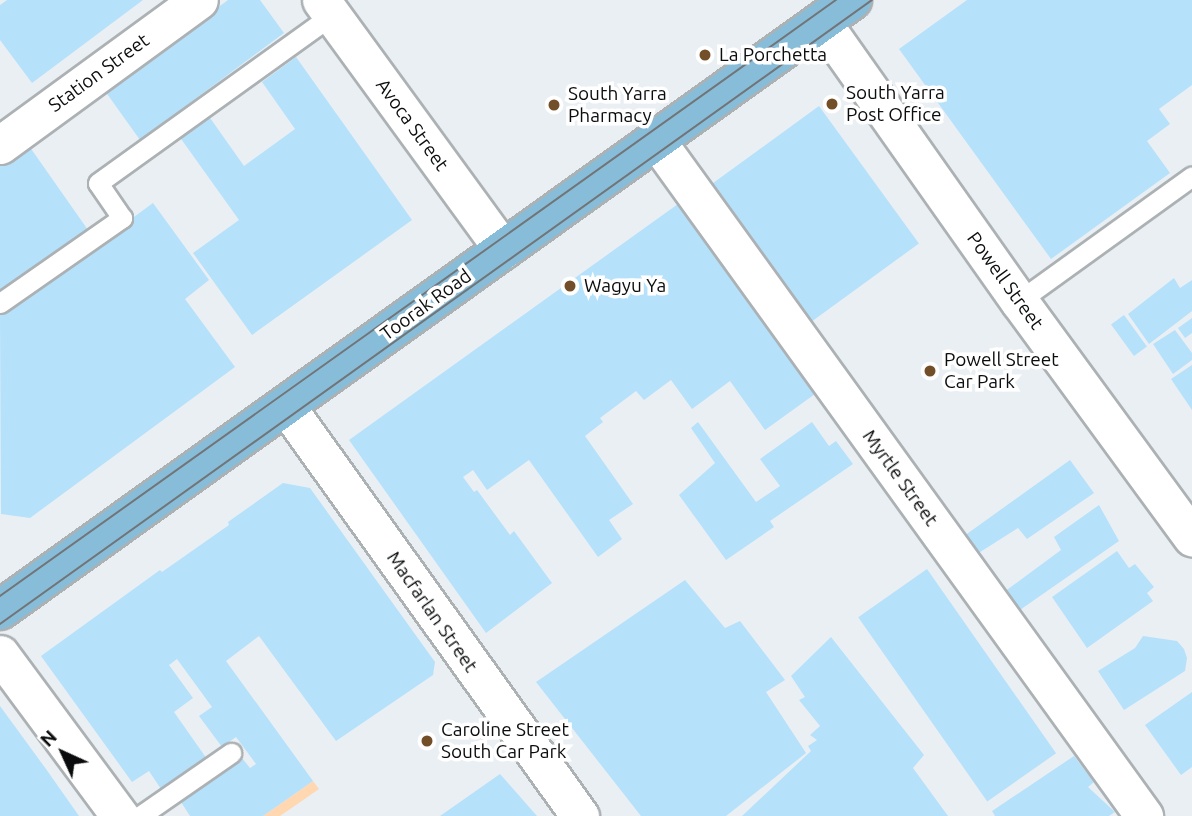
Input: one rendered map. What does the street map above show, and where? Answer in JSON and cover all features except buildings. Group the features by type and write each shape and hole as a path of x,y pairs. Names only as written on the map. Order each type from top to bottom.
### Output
{"main road":[{"name":"Toorak Road","path":"3,601 286,406 852,0"}],"street":[{"name":"Station Street","path":"0,145 199,0"},
{"name":"Avoca Street","path":"326,7 503,250"},
{"name":"Powell Street","path":"821,22 1019,301 1192,537"},
{"name":"Myrtle Street","path":"656,140 1144,816"},
{"name":"Macfarlan Street","path":"286,406 580,816"},
{"path":"0,653 120,816"}],"lane":[{"path":"0,303 122,218 98,183 326,7"},
{"path":"1019,301 1192,176"},
{"path":"140,816 232,752"}],"shaded area":[{"path":"313,781 319,789 280,816 263,816"}],"tram line":[{"path":"0,596 836,0"},
{"path":"0,624 872,0"}],"place":[{"name":"La Porchetta","path":"705,55"},
{"name":"South Yarra Post Office","path":"832,104"},
{"name":"South Yarra Pharmacy","path":"554,105"},
{"name":"Wagyu Ya","path":"570,286"},
{"name":"Powell Street Car Park","path":"930,371"},
{"name":"Caroline Street South Car Park","path":"427,741"}]}
